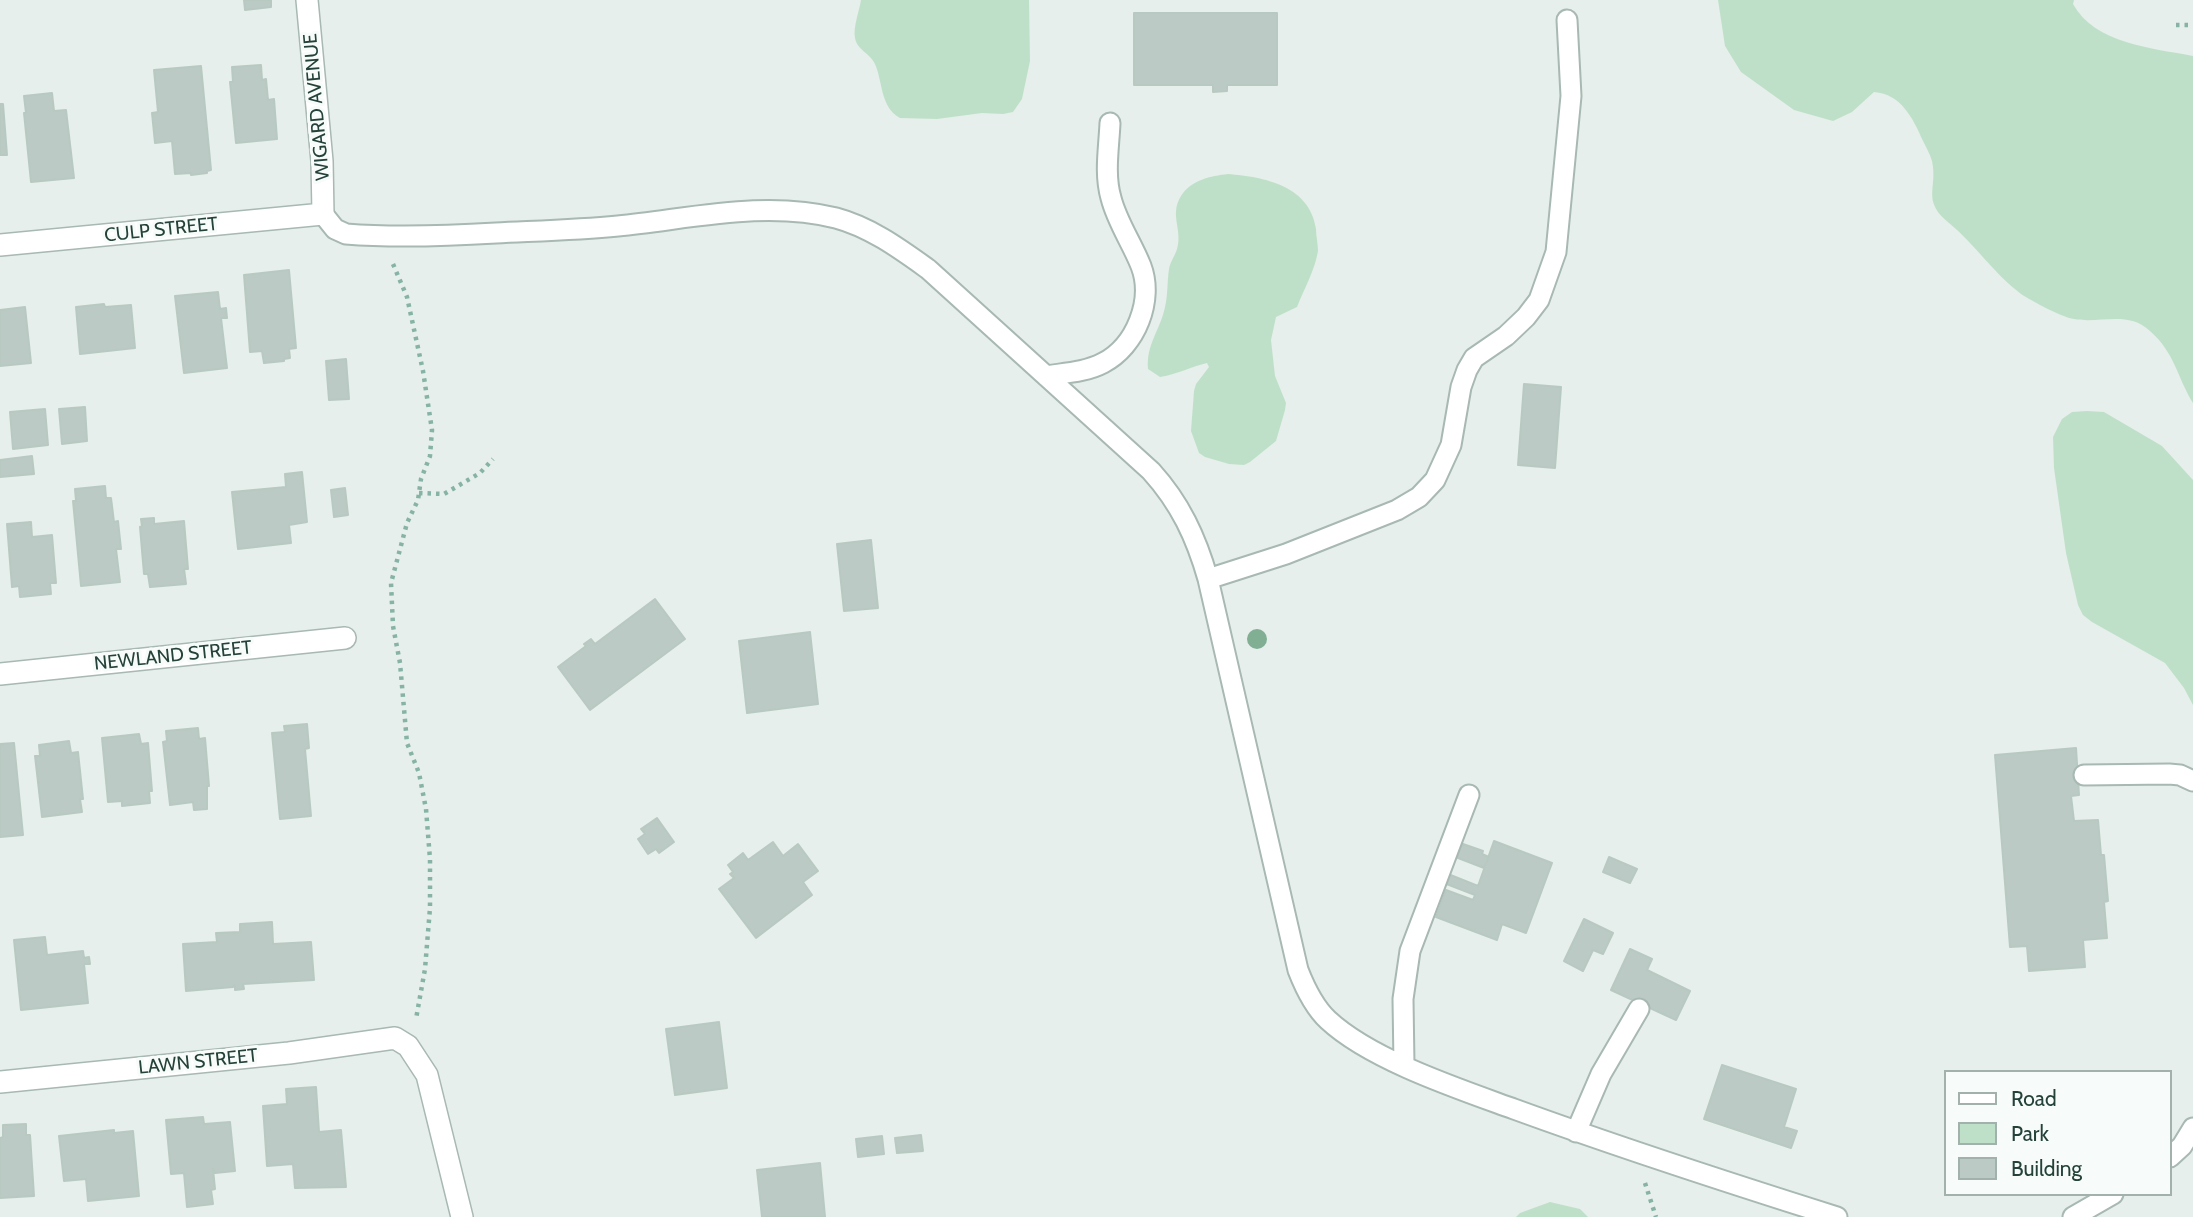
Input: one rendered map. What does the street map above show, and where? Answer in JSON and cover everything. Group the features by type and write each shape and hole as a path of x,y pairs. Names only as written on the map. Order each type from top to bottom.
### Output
{"street":[{"name":"WIGARD AVENUE","path":"307,0 322,161 323,214"},
{"name":"CULP STREET","path":"0,246 323,214"},
{"name":"NEWLAND STREET","path":"0,674 345,638"},
{"name":"LAWN STREET","path":"0,1082 289,1053 394,1038 408,1046 427,1075 462,1217"}],"lane":[{"path":"1208,579 1286,554 1397,510 1419,496 1435,480 1451,445 1467,370 1474,358 1506,336 1539,300 1556,252 1571,96 1567,20"},
{"path":"1046,376 1080,371 1104,363 1121,350 1134,332 1143,309 1145,285 1141,268 1111,198 1108,177 1110,123"},
{"path":"323,214 335,229 346,234 432,236 582,229 742,211 780,211 837,219 868,230 929,269 1151,471 1171,493 1187,521 1208,579 1301,979 1327,1019 1371,1049 1479,1097 1639,1154 1837,1217"},
{"path":"2084,775 2169,774 2180,775 2193,781"},
{"path":"1404,1065 1403,999 1410,951 1469,795"},
{"path":"1576,1132 1601,1074 1639,1009"},
{"path":"2172,1155 2182,1146 2193,1128"},
{"path":"2073,1217 2110,1196"}],"path":[{"path":"2175,25 2193,25"},
{"path":"383,236 407,297 432,430 430,456 407,523 391,583 393,626 400,663 407,743 419,773 426,809 430,859 430,908 425,969 415,1024"},
{"path":"419,493 444,494 480,473 493,459"}],"green space":[{"path":"861,0 1029,0 1030,61 1022,99 1013,112 1003,114 982,113 937,119 900,118 885,101 875,64 856,42 855,29"},
{"path":"1718,0 2074,0 2073,4 2083,17 2110,36 2143,47 2193,56 2193,403 2165,348 2150,331 2123,319 2068,318 2032,301 2011,286 1940,215 1933,201 1931,158 1915,124 1899,102 1874,92 1852,112 1833,121 1794,110 1741,72 1725,46"},
{"path":"1228,174 1271,181 1295,193 1312,214 1318,248 1297,307 1276,317 1271,340 1275,376 1286,403 1276,441 1244,465 1205,457 1199,453 1191,431 1194,391 1209,367 1207,363 1160,377 1148,369 1149,352 1163,316 1170,266 1178,242 1178,203 1190,186 1208,178"},
{"path":"2072,412 2104,412 2162,446 2193,480 2193,705 2165,663 2092,622 2083,615 2078,605 2066,553 2054,468 2053,437 2062,419"},
{"path":"1550,1202 1580,1209 1588,1217 1516,1217"}],"building":[{"path":"244,0 271,0 271,7 245,10"},
{"path":"1134,13 1277,13 1277,85 1227,85 1227,91 1213,92 1213,85 1134,85"},
{"path":"261,65 262,80 266,79 268,100 274,99 277,139 236,143 230,82 233,82 232,67"},
{"path":"201,66 211,170 191,175 175,174 172,141 155,143 152,113 158,112 154,70"},
{"path":"52,93 54,111 66,110 74,178 31,182 24,96"},
{"path":"0,104 3,104 7,155 0,155"},
{"path":"289,270 296,348 289,349 290,358 284,361 264,363 262,351 250,352 244,275"},
{"path":"218,292 220,309 226,308 227,318 221,318 227,368 184,373 175,296"},
{"path":"104,304 105,307 131,305 135,348 80,354 76,307"},
{"path":"25,307 31,363 0,366 0,310"},
{"path":"346,359 349,399 329,400 326,361"},
{"path":"1524,384 1561,387 1555,468 1518,465"},
{"path":"85,407 87,441 62,444 59,409"},
{"path":"45,409 48,445 13,449 10,412"},
{"path":"32,456 34,474 0,477 0,460"},
{"path":"302,472 307,522 289,525 291,543 238,549 232,492 286,487 285,474"},
{"path":"105,486 106,498 111,498 114,522 118,521 121,549 116,549 120,582 81,586 73,501 76,501 75,489"},
{"path":"345,488 348,515 334,517 331,490"},
{"path":"154,518 154,524 184,521 188,569 184,569 186,584 150,587 148,574 144,574 140,527 141,519"},
{"path":"31,522 32,537 52,535 56,583 50,583 51,594 20,597 19,586 12,587 7,524"},
{"path":"871,540 878,608 844,611 837,544"},
{"path":"655,599 685,639 590,710 558,667 586,646 584,644 591,639 595,644"},
{"path":"810,632 818,704 747,713 739,641"},
{"path":"307,724 309,748 305,749 311,816 280,819 272,733 285,732 284,726"},
{"path":"198,728 199,739 205,738 209,786 207,809 194,810 193,802 170,805 163,742 167,741 166,731"},
{"path":"139,734 141,744 148,743 152,791 149,791 150,803 122,806 122,801 108,802 102,738"},
{"path":"69,741 71,753 78,752 82,812 42,817 35,756 40,756 39,745"},
{"path":"14,743 23,835 0,837 0,744"},
{"path":"2076,748 2079,795 2071,796 2074,821 2098,820 2108,901 2104,902 2107,938 2083,940 2085,967 2029,971 2027,946 2010,947 1995,755"},
{"path":"657,818 674,842 659,853 656,849 648,854 638,839 645,834 641,829"},
{"path":"1494,841 1552,863 1526,933 1502,924 1497,940 1436,917 1446,890 1473,900 1475,895 1444,883 1448,874 1478,886"},
{"path":"773,842 783,856 798,844 818,871 803,882 812,895 756,938 719,889 734,878 728,865 743,853 748,860"},
{"path":"1457,844 1483,851 1482,854 1489,857 1484,868 1453,856"},
{"path":"1609,857 1637,869 1630,883 1603,872"},
{"path":"1584,919 1613,933 1603,954 1593,950 1583,971 1564,961"},
{"path":"272,922 273,944 311,942 314,980 243,984 244,989 235,990 235,985 186,991 183,944 217,942 216,933 240,932 240,924"},
{"path":"45,937 47,955 83,951 84,958 89,957 90,964 84,964 88,1003 21,1010 14,940"},
{"path":"1630,949 1652,959 1647,970 1690,991 1676,1020 1611,990"},
{"path":"719,1022 727,1088 675,1095 666,1029"},
{"path":"1722,1065 1796,1089 1784,1127 1797,1131 1791,1148 1704,1119"},
{"path":"316,1087 319,1132 341,1130 346,1187 295,1188 293,1164 267,1166 263,1106 287,1104 286,1089"},
{"path":"203,1117 204,1124 230,1122 235,1171 215,1173 213,1169 213,1204 187,1207 184,1173 171,1174 166,1120"},
{"path":"26,1124 26,1135 30,1135 34,1196 0,1198 0,1138 3,1137 3,1125"},
{"path":"114,1130 114,1133 133,1131 139,1196 88,1201 86,1179 64,1181 59,1136"},
{"path":"921,1135 923,1151 897,1153 895,1138"},
{"path":"882,1136 884,1154 858,1157 856,1139"},
{"path":"820,1163 825,1217 762,1217 757,1170"}]}
